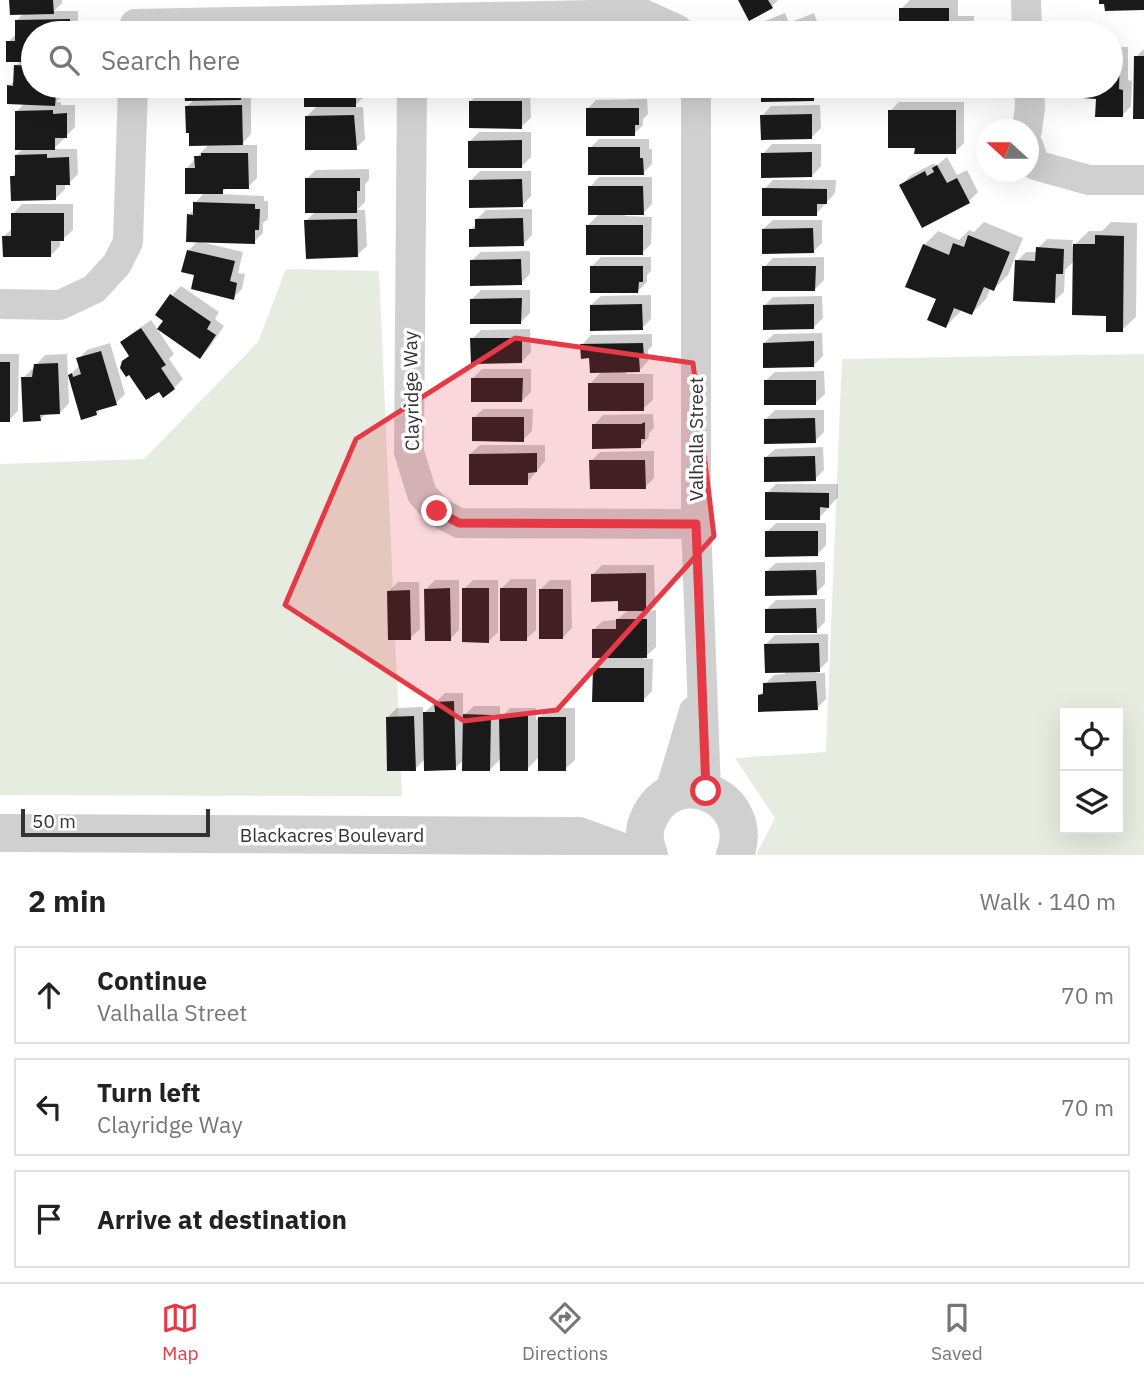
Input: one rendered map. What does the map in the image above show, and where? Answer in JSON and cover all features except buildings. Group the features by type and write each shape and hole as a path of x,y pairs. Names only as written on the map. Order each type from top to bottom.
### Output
{"street":[{"path":"1026,0 1027,21"},
{"path":"509,21 643,14 658,21"},
{"path":"135,19 214,21"},
{"path":"0,304 60,305 94,289 117,264 128,242 133,98"},
{"name":"Clayridge Way","path":"412,98 409,452 422,494 437,511 459,523 696,524"},
{"name":"Valhalla Street","path":"679,796 701,687 696,524 695,98"},
{"path":"1028,119 1030,98"},
{"path":"1039,166 1090,180 1144,180"},
{"path":"649,855 644,836 646,822 652,810 679,796 718,796 730,807 737,821 740,837 735,855"},
{"name":"Blackacres Boulevard","path":"0,833 370,845 579,835 679,796"},
{"name":"Blackacres Boulevard","path":"579,835 631,855"}],"highlighted area":[{"path":"515,338 693,363 714,536 557,710 464,721 285,605 356,439"}],"shaded area":[{"path":"286,269 379,271 402,796 0,795 0,464 144,459 258,342"},
{"path":"1144,354 1144,855 756,855 775,818 735,758 826,752 842,359"}],"route":[{"path":"437,511 459,523 696,524 706,791"}]}
